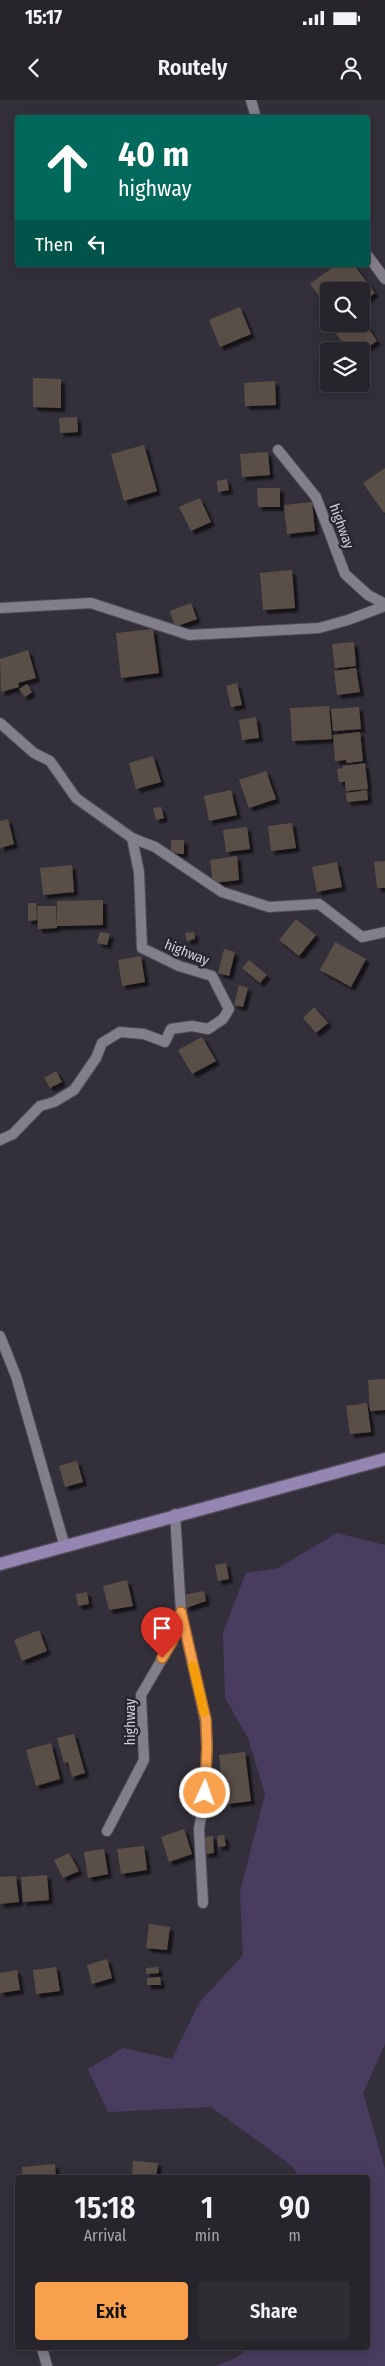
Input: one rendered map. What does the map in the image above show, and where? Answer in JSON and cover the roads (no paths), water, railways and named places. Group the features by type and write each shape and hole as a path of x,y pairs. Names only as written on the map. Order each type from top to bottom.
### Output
{"main road":[{"path":"0,1564 65,1547 175,1514 385,1459"}],"street":[{"path":"251,100 255,115"},
{"path":"370,259 385,279"},
{"name":"highway","path":"278,450 316,497 345,574 368,595 385,605"},
{"name":"highway","path":"0,608 91,603 189,636 318,628 348,620 385,605"},
{"path":"0,723 34,753 50,761 76,798 132,838 155,847 222,892 269,908 319,904 362,937 385,932"},
{"name":"highway","path":"0,1140 13,1134 40,1106 54,1102 74,1090 96,1058 102,1043 120,1032 144,1034 166,1042 171,1029 192,1026 208,1029 223,1019 229,1009 212,976 179,966 142,948 139,872 132,838"},
{"path":"0,1336 16,1376 65,1547"},
{"name":"highway","path":"175,1514 181,1612 206,1720 205,1793 199,1829 203,1903"},
{"name":"highway","path":"107,1831 144,1760 141,1695 172,1642 181,1612"},
{"path":"43,2350 47,2366"}]}
